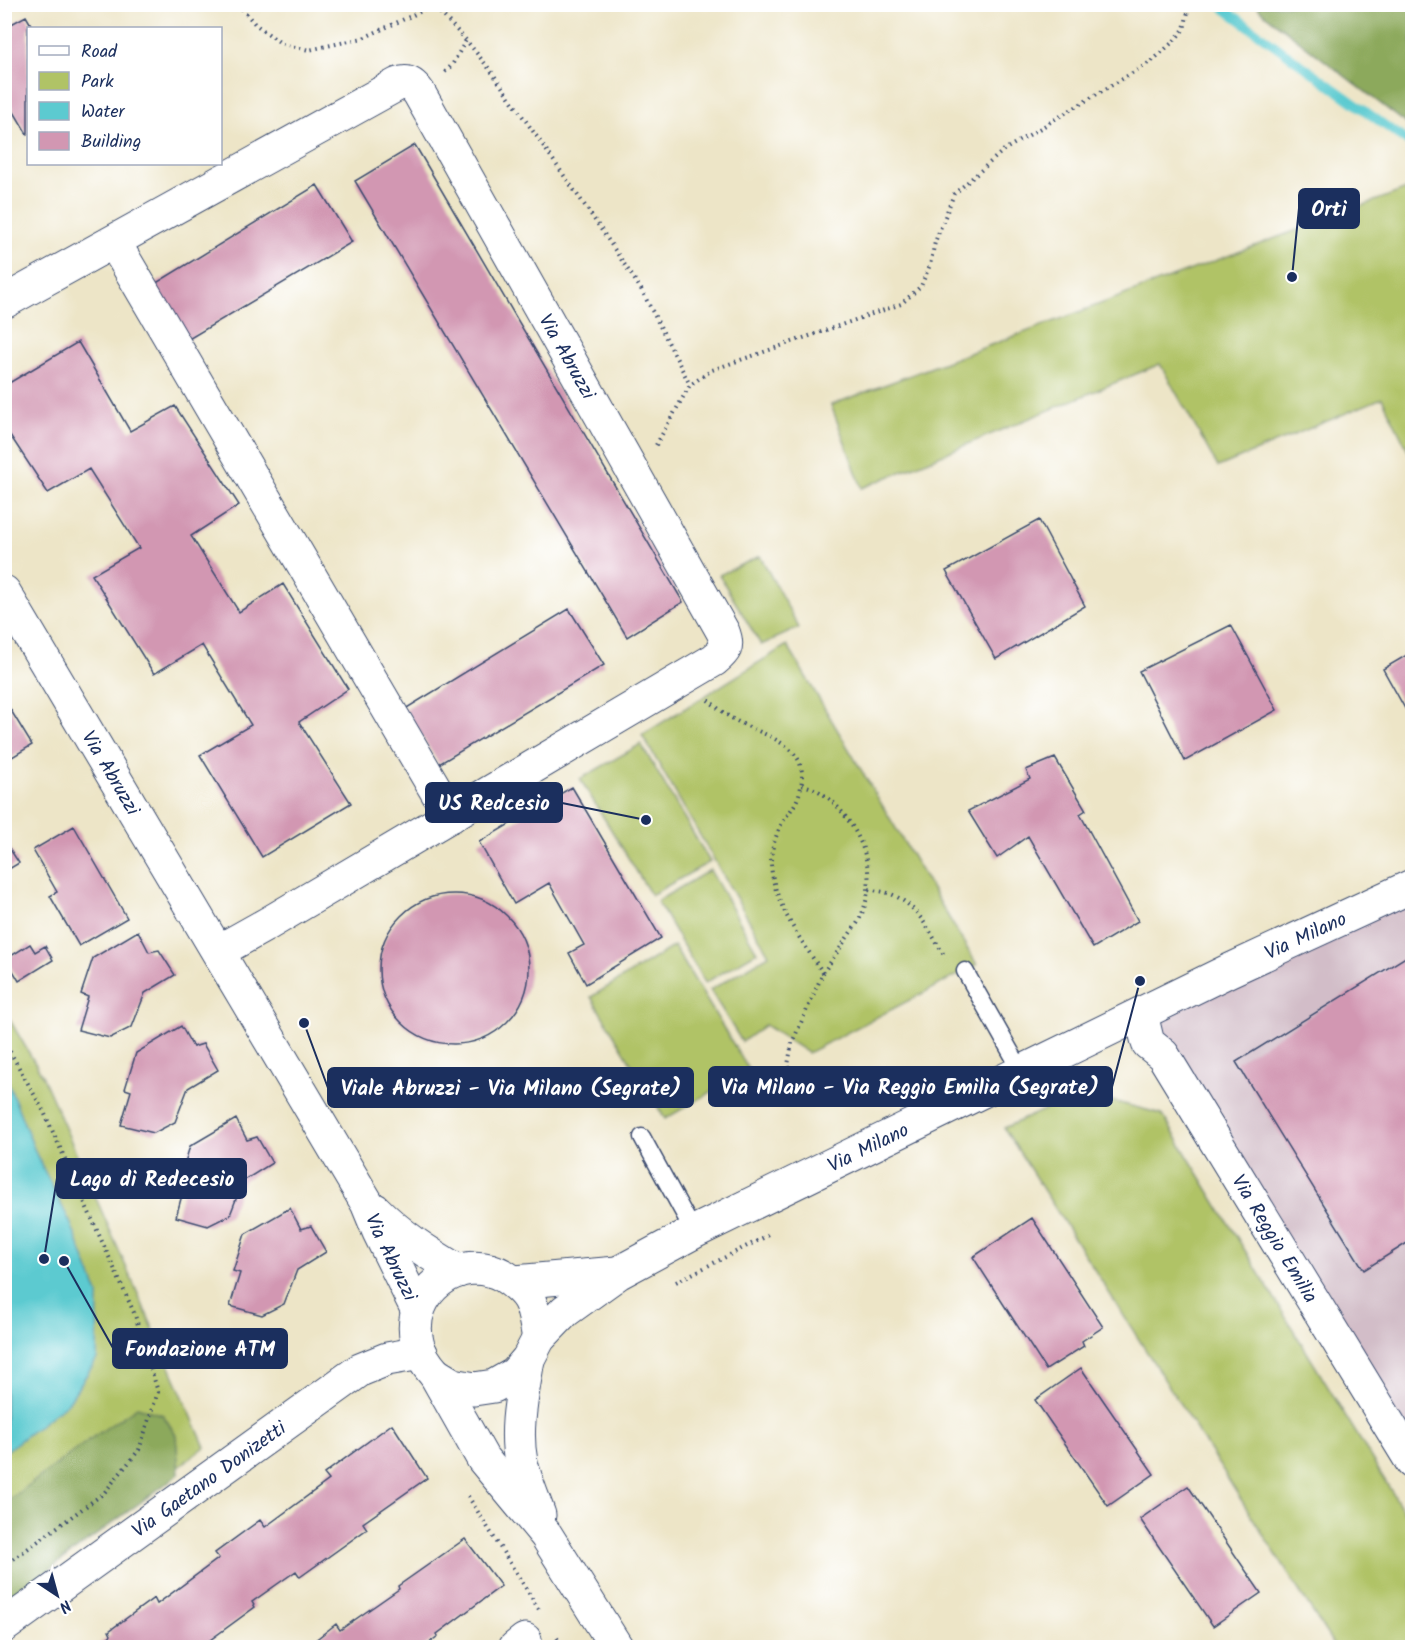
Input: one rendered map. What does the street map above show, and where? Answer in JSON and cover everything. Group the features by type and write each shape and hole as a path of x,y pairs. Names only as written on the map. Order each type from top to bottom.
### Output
{"street":[{"name":"Via Abruzzi","path":"4,302 398,84 410,83 419,93 726,640 722,654 714,660 219,951"},
{"path":"114,242 451,816"},
{"name":"Via Abruzzi","path":"4,592 367,1203 418,1311"},
{"name":"Via Milano","path":"533,1348 565,1311 618,1273 694,1232 1239,966 1413,886"},
{"name":"Via Reggio Emilia","path":"1141,1014 1148,1043 1163,1055 1413,1462"},
{"name":"Via Abruzzi","path":"367,1203 391,1226 421,1249 458,1271"},
{"path":"546,1535 521,1462 519,1439 519,1419 533,1348 534,1316 528,1298 515,1282 497,1272 477,1268 458,1271 432,1287 421,1301 415,1332 417,1345 483,1460 546,1535 617,1647"},
{"path":"515,1282 618,1273"},
{"path":"428,1364 453,1385 474,1389 494,1386 515,1374 533,1348"},
{"name":"Via Gaetano Donizetti","path":"4,1626 360,1370 387,1359 428,1364"}],"lane":[{"path":"965,971 1022,1072"},
{"path":"642,1137 694,1232"}],"path":[{"path":"238,4 255,24 282,44 309,50 363,38 434,5 491,71 641,289 690,386"},
{"path":"637,480 690,386 711,370 901,304 921,286 954,194 1004,150 1152,61 1184,29 1188,12 1185,4"},
{"path":"681,679 733,719 783,744 797,757 802,785 795,804 783,822 774,843 771,861 772,876 784,913 823,973"},
{"path":"798,1088 788,1065 792,1043 823,973 860,920 869,890 867,865 860,838 829,797 812,787 802,785"},
{"path":"869,890 888,893 903,900 917,912 956,976 978,993"},
{"path":"4,1041 44,1112 135,1315 158,1392 139,1450 104,1493 4,1566"},
{"path":"670,1285 776,1231"},
{"path":"467,1495 533,1633 564,1647"}],"shaded area":[{"path":"1412,886 1412,1458 1141,1014"}],"green space":[{"path":"1256,5 1412,5 1412,128 1263,13"},
{"path":"1409,188 1412,191 1412,458 1382,398 1218,467 1160,364 862,488 831,405"},
{"path":"760,556 799,628 761,645 719,575"},
{"path":"787,645 977,965 808,1053 765,1025 742,1042 710,990 769,955 642,735"},
{"path":"641,744 710,862 651,895 580,779"},
{"path":"710,870 757,952 705,983 657,901"},
{"path":"674,946 749,1070 665,1119 591,997"},
{"path":"4,1010 42,1075 205,1447 5,1595"},
{"path":"1081,1093 1162,1114 1412,1525 1412,1647 1335,1647 1004,1128"},
{"path":"137,1407 163,1415 176,1435 179,1474 5,1602 5,1503"}],"water":[{"path":"5,1075 37,1156 71,1224 98,1294 97,1359 68,1403 5,1452"}],"building":[{"path":"26,16 32,27 27,27 27,134 4,95 4,28"},
{"path":"415,145 683,602 627,637 355,181"},
{"path":"317,185 352,242 187,340 153,285"},
{"path":"78,342 130,431 175,406 239,505 191,536 239,612 283,584 348,689 299,722 351,803 262,857 200,755 251,725 202,645 154,674 92,575 139,548 89,469 48,493 4,426 4,386"},
{"path":"1039,520 1085,606 996,659 946,571"},
{"path":"569,609 604,665 439,764 405,709"},
{"path":"1231,625 1277,710 1185,761 1139,671"},
{"path":"1412,652 1412,721 1383,669"},
{"path":"4,699 32,745 4,762"},
{"path":"1055,758 1086,810 1080,814 1138,921 1093,948 1028,836 997,858 968,811 1030,779 1026,770"},
{"path":"572,787 661,938 586,984 569,953 584,945 549,883 514,904 479,842"},
{"path":"74,826 127,918 79,946 50,896 57,892 33,850"},
{"path":"4,840 19,863 4,872"},
{"path":"454,894 483,900 507,916 523,940 529,969 523,998 507,1022 483,1038 454,1044 425,1038 401,1022 385,998 379,969 385,940 401,916 425,900"},
{"path":"138,931 149,952 159,950 175,975 145,993 132,1027 110,1038 78,1030 88,997 81,994 93,958"},
{"path":"30,944 35,952 45,946 53,960 19,981 6,959"},
{"path":"1412,953 1412,1240 1364,1270 1236,1062"},
{"path":"181,1026 193,1047 203,1044 218,1070 188,1088 175,1122 154,1133 121,1125 131,1091 125,1089 136,1053"},
{"path":"236,1119 247,1140 257,1137 272,1163 243,1181 230,1215 208,1226 176,1217 185,1184 179,1182 190,1146"},
{"path":"290,1208 301,1229 311,1226 326,1252 297,1270 284,1304 262,1315 230,1306 240,1273 233,1271 245,1234"},
{"path":"1032,1218 1103,1327 1082,1341 1084,1346 1046,1370 973,1257"},
{"path":"1081,1368 1154,1474 1108,1506 1035,1400"},
{"path":"392,1424 427,1478 363,1523 367,1529 300,1577 296,1571 252,1602 255,1607 199,1648 185,1648 184,1646 181,1648 94,1648 111,1635 109,1631 154,1598 157,1604 219,1558 215,1553 260,1520 265,1527 329,1480 324,1474"},
{"path":"1188,1486 1261,1593 1213,1626 1140,1519"},
{"path":"465,1539 501,1586 422,1648 305,1648 336,1624 340,1630"}],"waterway":[{"path":"1218,4 1412,145"}],"place":[{"name":"Orti","path":"1292,277"},
{"name":"US Redcesio","path":"646,820"},
{"name":"Via Milano - Via Reggio Emilia (Segrate)","path":"1140,981"},
{"name":"Viale Abruzzi - Via Milano (Segrate)","path":"304,1023"},
{"name":"Lago di Redecesio","path":"44,1259"},
{"name":"Fondazione ATM","path":"64,1261"}]}
